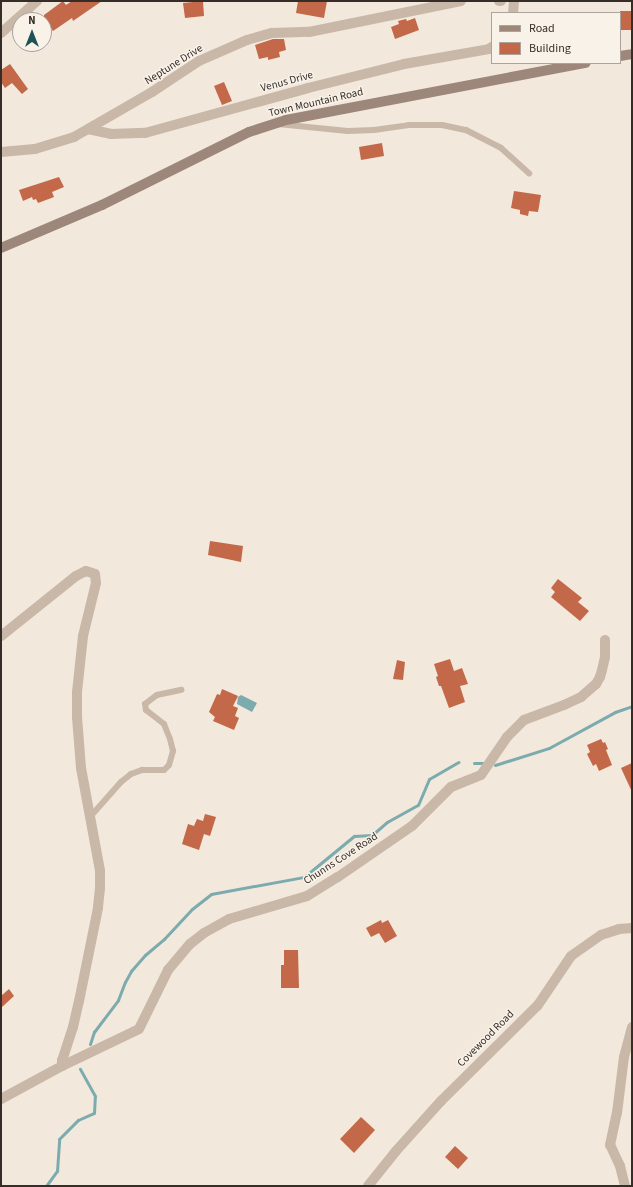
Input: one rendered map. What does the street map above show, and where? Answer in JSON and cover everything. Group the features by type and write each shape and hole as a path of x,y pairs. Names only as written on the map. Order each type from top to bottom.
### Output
{"main road":[{"path":"621,56 632,54"},
{"name":"Town Mountain Road","path":"1,248 102,205 249,132 274,124 326,112 581,64"}],"street":[{"path":"1,33 37,1"},
{"name":"Neptune Drive","path":"1,152 35,149 74,137 175,78 198,61 247,40 272,33 309,32 461,1"},
{"path":"513,12 514,1"},
{"name":"Venus Drive","path":"88,129 111,134 145,134 396,66 491,48"},
{"path":"1,636 76,576 86,571 95,574 96,582 83,636 77,692 77,730 81,768 100,871 100,888 98,908 79,1000 73,1027 62,1060 62,1066"},
{"name":"Chunns Cove Road","path":"1,1099 62,1066 139,1029 168,970 190,944 204,933 229,919 307,896 338,877 412,826 451,787 481,775 507,737 524,720 564,705 589,691 600,677 605,657 605,640"},
{"name":"Covewood Road","path":"368,1186 396,1151 441,1101 538,1005 571,956 601,935 618,929 632,928"},
{"path":"625,1186 620,1166 610,1145 617,1113 624,1057 632,1028"}],"lane":[{"path":"274,124 348,131 374,130 410,125 442,125 466,130 501,148 529,173"},
{"path":"90,817 121,782 131,774 142,770 164,770 169,765 172,751 170,739 164,724 146,710 145,704 157,695 181,690"}],"water":[{"path":"241,695 257,703 252,712 237,704 238,697"}],"building":[{"path":"63,1 66,5 72,1 102,1 73,21 72,18 53,31 52,12 48,12"},
{"path":"203,1 204,16 185,18 183,3"},
{"path":"298,1 327,1 324,18 296,13"},
{"path":"632,11 632,30 621,30 620,12"},
{"path":"415,18 419,30 395,39 391,27 399,24 398,21 406,19 407,21"},
{"path":"273,39 284,39 286,50 279,52 280,57 268,60 268,57 259,59 255,45"},
{"path":"10,64 28,89 22,94 12,83 5,88 1,82 1,70"},
{"path":"224,82 232,101 222,105 214,86"},
{"path":"382,143 384,156 361,160 359,147"},
{"path":"59,177 64,187 52,192 54,197 38,203 36,199 33,200 32,197 23,201 19,190"},
{"path":"514,191 541,195 538,212 529,211 528,216 520,214 520,210 511,208"},
{"path":"210,541 243,546 241,562 208,555"},
{"path":"558,579 582,598 578,602 589,611 580,621 551,597 555,592 551,588"},
{"path":"450,659 454,671 462,668 468,684 460,686 465,702 449,708 441,686 439,686 436,677 438,676 434,664"},
{"path":"397,660 405,662 403,680 393,679"},
{"path":"222,689 238,696 233,706 238,708 235,716 239,718 234,730 213,721 215,717 209,712 217,694 220,695"},
{"path":"601,739 603,743 605,742 608,749 606,750 612,765 599,771 596,764 593,766 587,754 590,752 587,745"},
{"path":"632,763 632,792 621,768"},
{"path":"205,814 216,817 210,836 204,834 199,850 182,844 188,824 194,826 197,819 203,821"},
{"path":"381,920 382,923 388,920 397,936 385,943 379,933 371,937 366,928"},
{"path":"284,950 298,950 299,988 281,988 281,965 284,965"},
{"path":"9,989 14,996 1,1008 1,996"},
{"path":"361,1117 375,1130 354,1153 340,1139"},
{"path":"455,1146 468,1158 458,1169 445,1157"}],"waterway":[{"path":"495,765 549,748 615,712 632,706"},
{"path":"90,1044 94,1032 118,1000 131,971 145,955 164,939 192,909 211,894 304,877 354,836 372,835 387,822 418,805 429,779 458,762"},
{"path":"474,763 483,763"},
{"path":"46,1186 57,1171 59,1139 78,1120 94,1113 95,1096 80,1069"}]}
